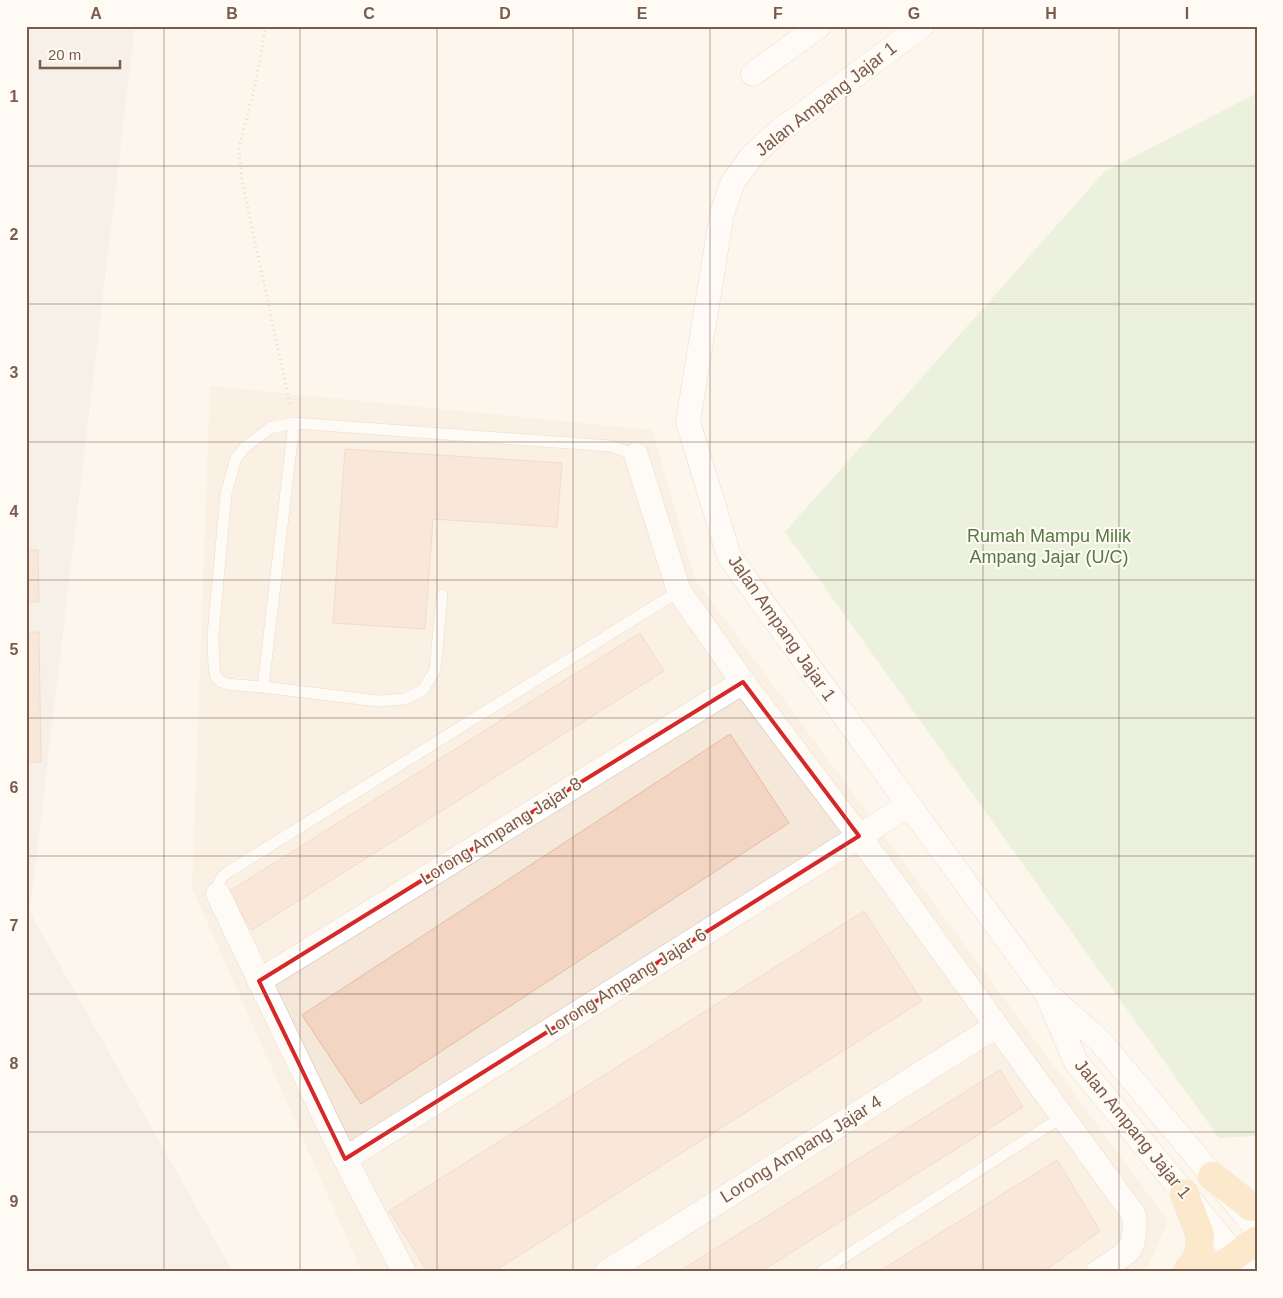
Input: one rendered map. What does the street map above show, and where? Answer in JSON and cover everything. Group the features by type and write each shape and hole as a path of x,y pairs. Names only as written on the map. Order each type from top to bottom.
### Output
{"main road":[{"path":"1212,1176 1251,1206 1257,1207"},
{"path":"1184,1193 1200,1234 1199,1256 1187,1272"},
{"path":"1213,1272 1242,1264 1257,1240"}],"street":[{"path":"753,74 819,26"},
{"name":"Jalan Ampang Jajar 1","path":"922,26 778,132 752,156 733,182 722,213 688,422 729,556 1046,993 1101,1042 1257,1229"},
{"path":"636,455 679,591 743,682 859,836 1134,1215 1135,1238 1130,1250 1098,1272"},
{"name":"Lorong Ampang Jajar 8","path":"259,981 743,682"},
{"name":"Lorong Ampang Jajar 6","path":"344,1159 908,805"},
{"path":"218,894 344,1159 404,1272"},
{"name":"Jalan Ampang Jajar 1","path":"1046,993 1076,1062 1242,1264"},
{"name":"Lorong Ampang Jajar 4","path":"607,1272 996,1026"}],"lane":[{"path":"263,686 294,423"},
{"path":"442,595 435,670 423,690 405,699 378,701 220,682 216,677 214,667 213,635 226,494 236,458 254,438 270,428 294,423 612,446 636,455"},
{"path":"218,894 218,884 228,872 679,591"},
{"path":"821,1272 1062,1117"}],"path":[{"path":"266,26 255,85 239,149 242,181 294,423"}],"highlighted area":[{"path":"743,682 859,836 345,1159 259,981"}],"shaded area":[{"path":"26,26 135,26 30,912 233,1272 26,1272"},
{"path":"210,386 652,430 695,579 1168,1221 1148,1267 1142,1272 362,1272 192,888"}],"green space":[{"name":"Rumah Mampu Milik Ampang Jajar (U/C)","path":"1257,93 1257,1136 1219,1138 785,532 1104,172"}],"building":[{"path":"345,449 562,463 557,527 433,519 425,629 333,623"},
{"path":"26,550 38,550 39,602 26,602"},
{"path":"26,632 39,632 41,762 26,762"},
{"path":"640,633 664,671 252,930 228,892"},
{"path":"730,734 789,823 361,1104 302,1015"},
{"path":"864,911 922,1001 493,1272 428,1272 389,1211"},
{"path":"1000,1070 1023,1107 760,1272 678,1272"},
{"path":"1057,1160 1100,1231 1043,1272 878,1272"}]}
